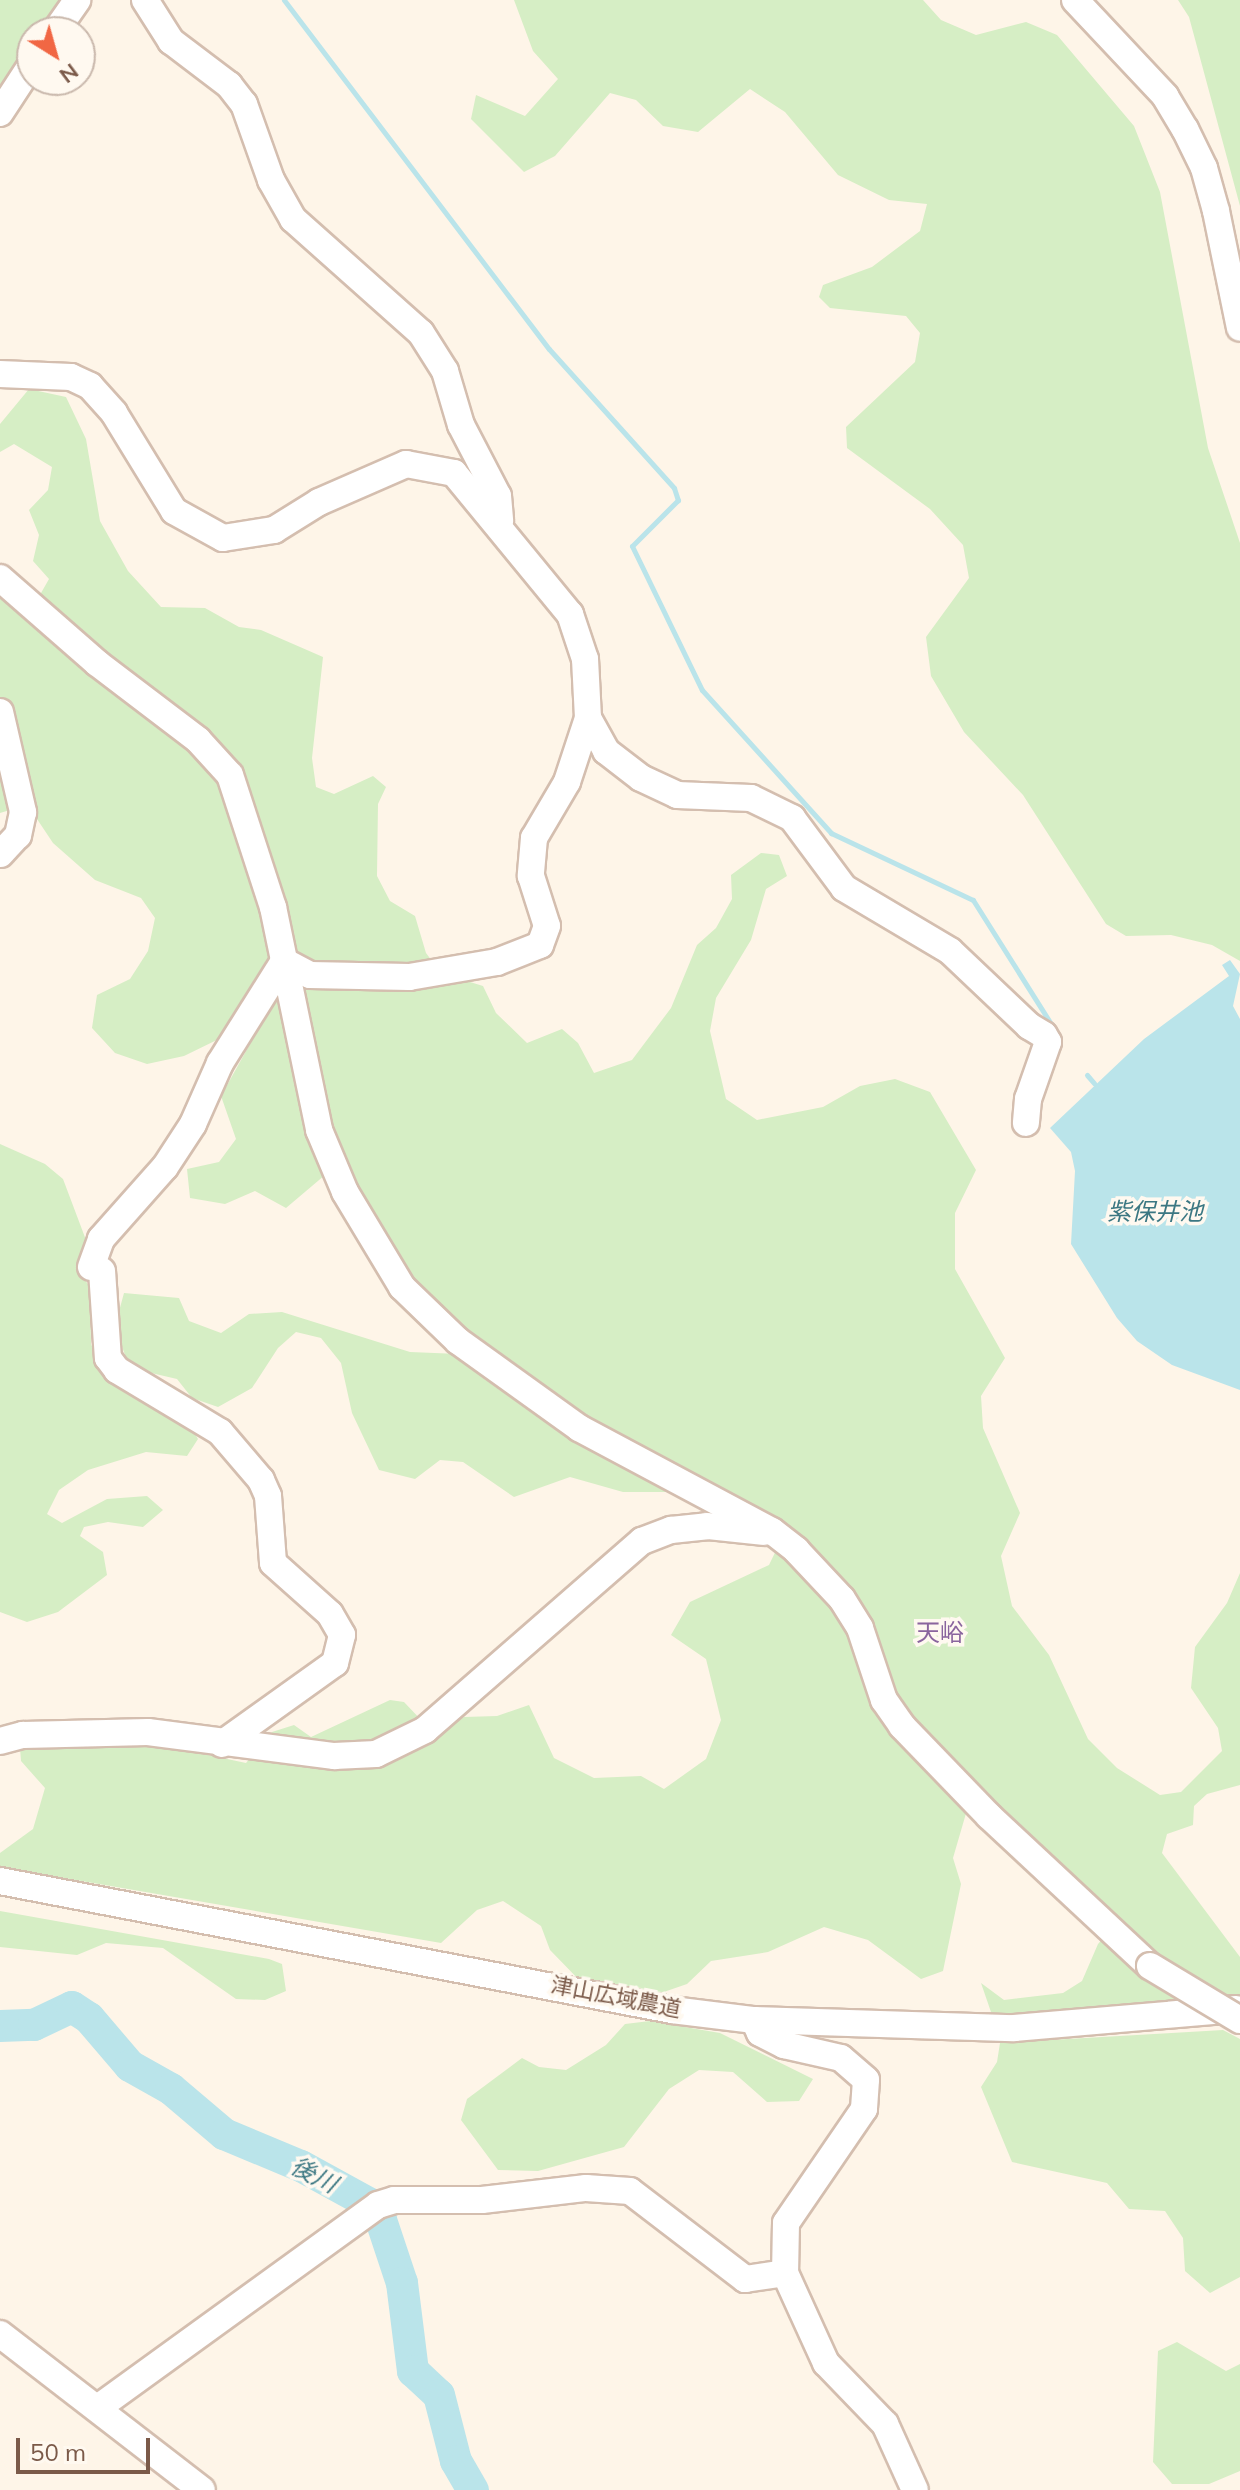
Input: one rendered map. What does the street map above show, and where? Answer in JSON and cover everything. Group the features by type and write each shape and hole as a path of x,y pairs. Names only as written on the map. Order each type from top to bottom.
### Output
{"street":[{"path":"145,0 171,41 229,85 244,104 271,180 293,219 421,333 445,371 461,425 498,496 500,524"},
{"path":"1075,0 1165,96 1185,129 1204,168 1240,328"},
{"path":"0,113 16,88"},
{"path":"0,374 71,377 90,386 142,455 174,511 223,538 274,530 319,502 406,464 454,473 500,524 575,624 585,659 588,718 567,782 534,838 531,876 547,926 540,945 497,962 409,977 310,975 284,961"},
{"path":"0,578 97,663 218,757 230,775 260,862 319,1130 345,1192 402,1287 458,1341 579,1428 772,1531 813,1565 842,1599 872,1655 884,1700 902,1726 989,1816 1150,1966 1240,2020"},
{"path":"0,712 23,812 18,835 0,854"},
{"path":"588,718 606,751 641,778 677,795 751,798 792,818 844,888 950,951 1016,1016 1044,1035 1048,1042 1028,1099 1026,1123"},
{"path":"222,1744 335,1663 342,1635 330,1614 273,1563 268,1496 261,1480 220,1432 117,1370 108,1358 96,1269 101,1239 165,1167 193,1124 220,1063 284,961"},
{"path":"0,1741 23,1735 148,1732 222,1744 334,1756 376,1754 398,1746 425,1730 642,1541 671,1530 707,1526 772,1531"},
{"name":"津山広域農道","path":"0,1881 672,2010 754,2020 1014,2028 1240,2009"},
{"path":"754,2020 760,2033 784,2045 848,2062 866,2080 869,2092 852,2131 791,2213 783,2246 785,2273 826,2363 885,2424 915,2490"},
{"path":"99,2407 373,2209 586,2188 630,2191 745,2279 785,2273"},
{"path":"0,2334 99,2407 202,2490"}],"green space":[{"path":"0,0 63,0 52,16 16,16 16,70 0,95"},
{"path":"514,0 923,0 941,20 976,35 1026,22 1057,35 1134,126 1160,192 1208,448 1240,543 1240,961 1212,945 1171,935 1126,936 1106,924 1023,795 964,732 931,676 926,637 969,578 963,545 930,509 847,448 846,427 915,362 920,333 906,316 830,308 819,297 823,285 872,267 920,231 927,204 889,200 838,175 785,112 750,89 698,132 663,126 636,100 610,93 555,156 524,172 471,119 476,95 525,116 558,79 533,51"},
{"path":"1178,0 1240,0 1240,206 1189,17"},
{"path":"29,389 66,397 86,439 100,521 128,571 161,607 205,608 239,627 261,630 323,657 312,758 316,787 334,794 373,776 386,787 378,804 377,876 390,901 415,916 426,953 441,973 483,986 496,1013 527,1043 562,1029 578,1043 594,1073 632,1060 671,1008 697,945 716,928 732,899 731,875 761,853 779,855 787,876 766,889 751,940 716,998 710,1031 726,1099 757,1120 823,1107 860,1086 895,1079 930,1092 976,1170 955,1213 955,1269 1005,1358 981,1396 983,1428 1020,1513 1001,1556 1012,1606 1049,1655 1088,1739 1117,1768 1160,1795 1181,1792 1222,1751 1218,1728 1191,1688 1195,1647 1227,1603 1240,1573 1240,1785 1207,1794 1194,1806 1193,1825 1167,1834 1162,1853 1240,1957 1240,1995 992,2015 981,1983 1004,2000 1063,1993 1082,1981 1098,1944 1117,1923 1090,1902 1057,1859 1005,1817 967,1810 953,1858 961,1884 943,1971 921,1979 868,1940 824,1927 768,1952 711,1961 687,1984 655,1995 584,1985 550,1950 541,1926 503,1901 477,1910 441,1943 0,1867 0,1853 33,1829 45,1788 21,1761 20,1748 133,1739 246,1763 272,1732 294,1725 311,1737 390,1700 404,1702 423,1722 445,1727 464,1717 497,1716 529,1705 554,1758 594,1778 641,1776 664,1789 706,1759 721,1720 706,1659 671,1635 690,1602 769,1565 785,1532 675,1492 623,1492 570,1477 514,1497 463,1462 440,1460 415,1479 379,1470 352,1413 341,1363 321,1338 296,1332 278,1348 252,1388 218,1407 192,1398 177,1379 147,1372 126,1358 115,1326 124,1293 179,1298 189,1321 221,1333 249,1314 282,1312 410,1352 459,1354 338,1164 286,1208 255,1191 225,1204 190,1198 187,1169 219,1162 236,1139 221,1096 250,1044 225,1036 184,1056 147,1064 115,1053 92,1028 97,995 130,979 148,951 155,918 141,898 95,880 53,843 33,813 20,807 0,813 0,589 33,607 49,579 33,561 39,535 29,510 48,490 52,467 14,444 0,452 0,424"},
{"path":"0,1144 45,1164 63,1179 86,1240 83,1276 90,1288 91,1344 103,1373 191,1427 198,1439 187,1456 146,1452 88,1470 59,1490 47,1514 62,1523 107,1499 147,1496 163,1510 143,1527 108,1522 84,1527 80,1536 103,1552 107,1575 58,1612 27,1622 0,1612"},
{"path":"0,1911 269,1959 282,1964 286,1991 265,2000 236,1999 163,1948 106,1943 77,1955 0,1947"},
{"path":"650,2021 720,2033 813,2079 799,2101 767,2102 733,2072 699,2070 669,2089 624,2147 538,2171 498,2170 461,2120 467,2099 522,2058 539,2067 566,2070 606,2045 625,2024"},
{"path":"1223,2030 1240,2039 1240,2277 1210,2293 1185,2271 1183,2238 1165,2211 1129,2209 1107,2183 1012,2162 981,2087 997,2062 1000,2043"},
{"path":"1177,2342 1226,2371 1240,2364 1240,2471 1209,2484 1172,2484 1153,2462 1158,2351"}],"water":[{"name":"紫保井池","path":"1230,960 1240,974 1233,1006 1240,1019 1240,1390 1172,1365 1137,1341 1117,1318 1071,1244 1075,1171 1071,1152 1050,1128 1144,1039 1229,976 1222,965"}],"waterway":[{"path":"284,0 549,349 674,488 678,500 632,546 702,690 831,833 973,900 1053,1027"},
{"path":"1087,1075 1094,1083"},
{"name":"後川","path":"0,2026 34,2025 72,2007 89,2018 130,2066 171,2089 224,2134 301,2166 370,2204 381,2220 402,2283 413,2371 439,2395 456,2461 473,2490"}],"district":[{"name":"天峪","path":"940,1633"}]}
